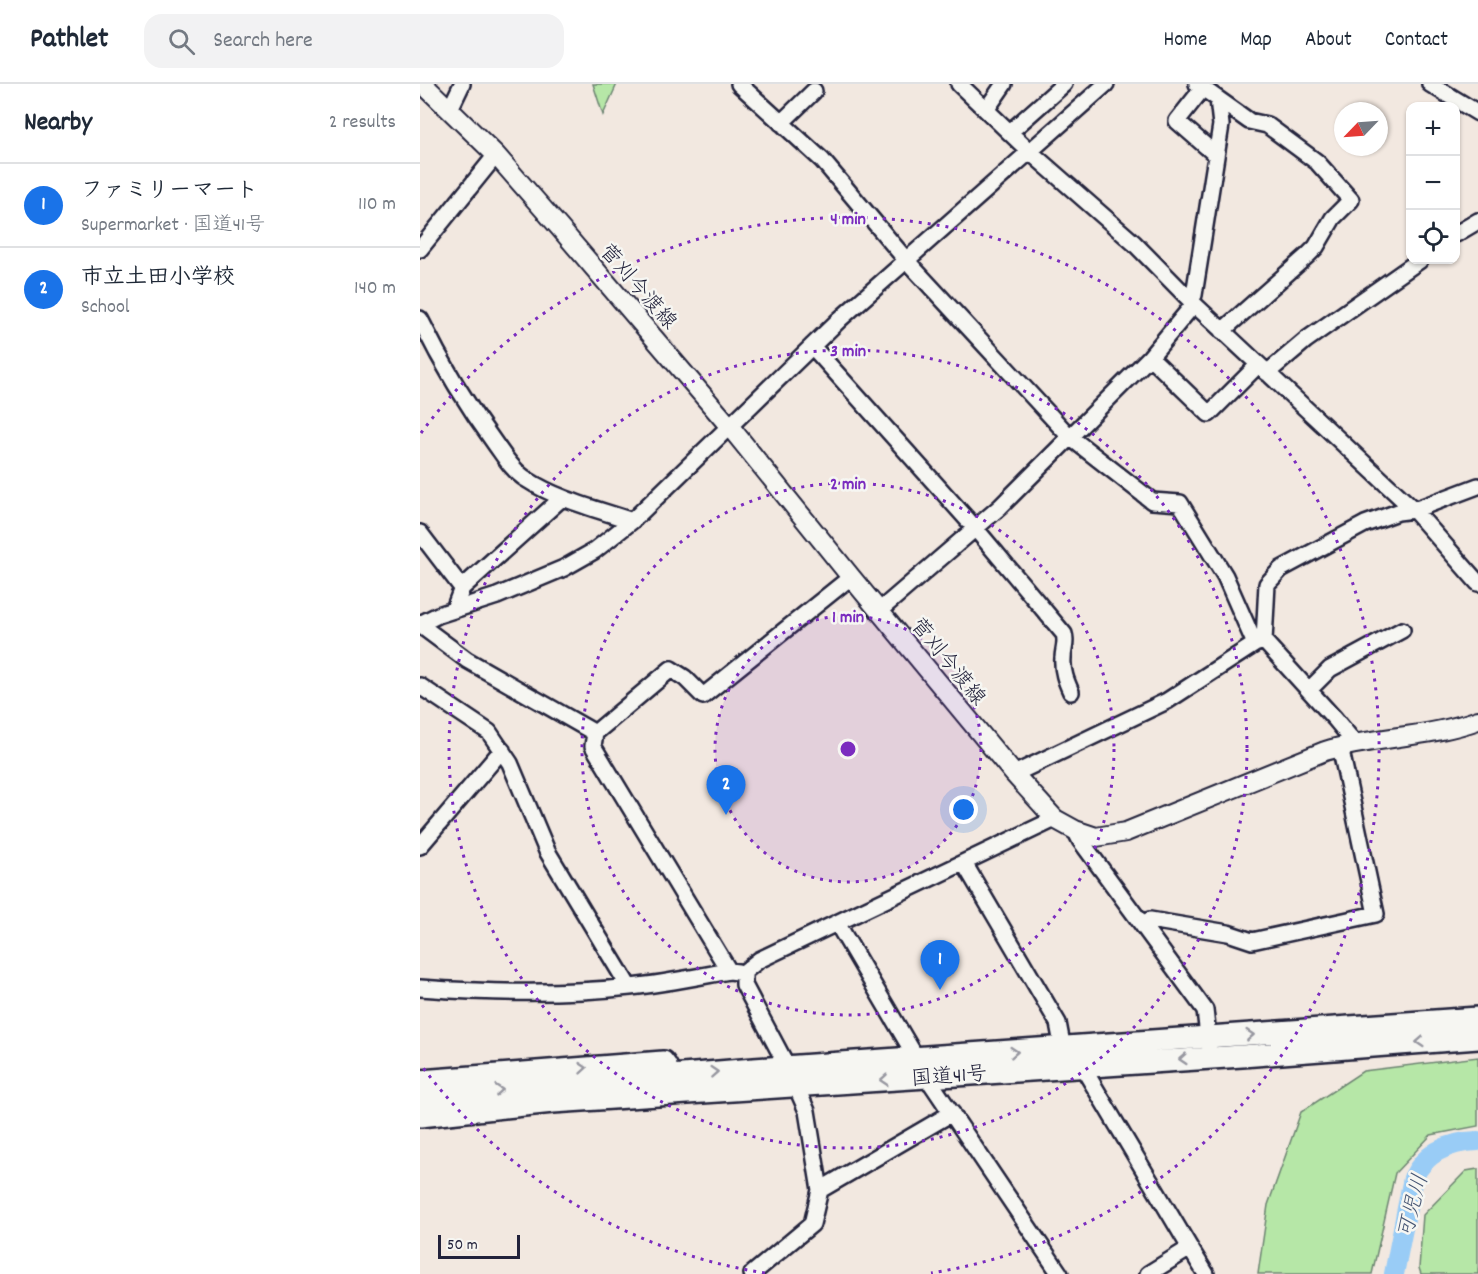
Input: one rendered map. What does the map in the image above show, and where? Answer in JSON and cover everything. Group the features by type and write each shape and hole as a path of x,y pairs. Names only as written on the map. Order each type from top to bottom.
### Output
{"highway":[{"name":"国道41号","path":"420,1097 678,1075 792,1077 922,1068 1082,1066 1209,1048 1478,1018"},
{"name":"国道41号","path":"922,1068 1063,1049 1209,1048 1478,1038"},
{"path":"420,1081 663,1062 678,1075"},
{"name":"国道41号","path":"420,1116 553,1102 757,1088 792,1077"},
{"path":"420,1126 733,1102 757,1088"}],"main road":[{"name":"菅刈今渡線","path":"423,84 496,155 730,427 851,578 1014,774 1055,819 1075,830 1096,837 1126,832 1270,772 1347,744 1428,735 1478,720"}],"street":[{"path":"450,109 462,84"},
{"path":"740,84 822,160 907,261 1070,437 1152,501 1180,503 1225,576 1259,643 1309,690 1347,744 1376,914 1251,941 1228,933 1150,920 1142,924"},
{"path":"959,84 1029,151 1134,243 1222,331 1414,510 1478,583"},
{"path":"986,110 1004,84"},
{"path":"1010,132 1064,84"},
{"path":"595,733 467,660 420,624 454,609 497,596 564,568 594,551 632,521 812,345 1106,84"},
{"path":"1430,84 1478,113"},
{"path":"1216,155 1177,121 1200,86 1249,121 1267,125 1317,162 1351,200 1333,218 1316,247 1222,331"},
{"path":"781,123 814,91"},
{"path":"879,611 1000,507 1150,357 1192,302 1221,125 1218,99"},
{"path":"420,249 496,155"},
{"path":"1460,231 1478,221"},
{"path":"1150,357 1209,414 1263,369 1414,264"},
{"path":"420,319 448,374 475,417 511,466 524,479 561,498 632,521"},
{"path":"812,345 975,528 1064,634 1066,640 1063,658 1064,678 1071,692"},
{"path":"1014,774 1167,701 1259,643 1267,585 1281,569 1365,524 1398,512 1414,510 1478,486"},
{"path":"454,609 462,588 561,498"},
{"path":"420,532 462,588"},
{"path":"752,1274 812,1224 820,1190 807,1111 792,1077 737,972 593,746 595,733 671,669 686,678 703,696 851,578"},
{"path":"1309,690 1330,669 1402,630"},
{"path":"420,686 489,732 502,750 510,763 547,851 629,987"},
{"path":"420,846 502,750"},
{"path":"420,987 503,992 566,992 629,987 737,972 1055,819"},
{"path":"1075,830 1080,840 1205,1010 1209,1048"},
{"path":"964,863 1058,1023 1063,1049"},
{"path":"837,923 922,1068 1060,1274"},
{"path":"1082,1066 1206,1274"},
{"path":"820,1190 952,1113"},
{"path":"1148,1274 1190,1248"}],"green space":[{"path":"593,84 617,84 603,115"},
{"path":"1478,1057 1478,1126 1431,1135 1395,1173 1372,1274 1258,1274 1268,1205 1301,1112 1363,1071"},
{"path":"1478,1169 1478,1274 1421,1274 1419,1268 1423,1215 1466,1171"}],"waterway":[{"name":"可児川","path":"1394,1274 1413,1178 1418,1169 1440,1150 1458,1143 1478,1141"}],"place":[{"name":"市立土田小学校","path":"726,815"},
{"name":"ファミリーマート","path":"940,990"}]}
